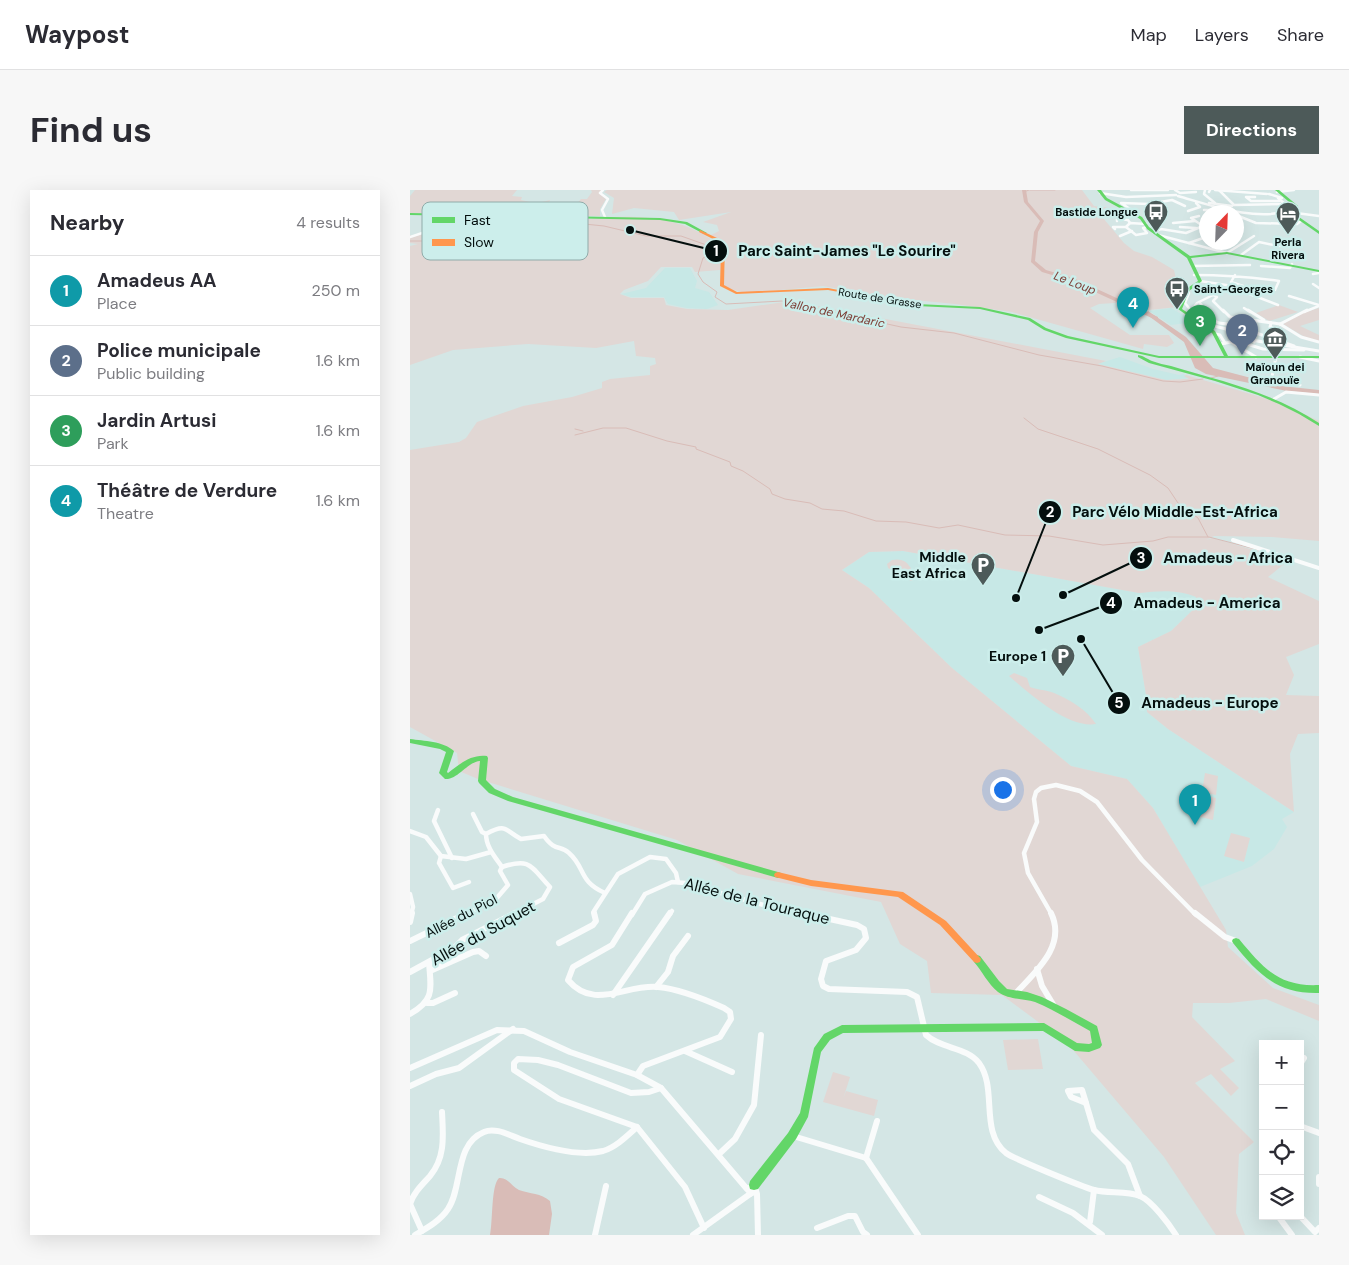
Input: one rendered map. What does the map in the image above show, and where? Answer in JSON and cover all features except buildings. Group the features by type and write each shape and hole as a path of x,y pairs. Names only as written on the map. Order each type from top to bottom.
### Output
{"main road":[{"path":"1100,191 1111,203 1125,210 1190,257 1227,253 1241,254 1292,264 1317,273"},
{"path":"1279,195 1295,209 1295,215 1301,221 1319,233"},
{"name":"Route de Grasse","path":"588,217 667,219 686,223 700,230 717,241 724,249 722,286 731,292 754,294 828,289 917,305 974,307 1029,319 1054,333 1157,359"},
{"path":"1190,257 1196,277 1186,292 1179,308 1190,313 1215,334 1221,344 1223,357"},
{"path":"1157,359 1309,357 1319,353"},
{"path":"1157,359 1209,379 1274,398 1304,414 1319,425"},
{"path":"410,740 442,747 450,751 442,773 448,777 454,775 470,759 477,756 484,758 482,781 492,791 511,799 730,863 811,883 900,894 943,923 989,971 999,988 1031,997 1055,1007 1094,1029 1097,1036 1097,1045 1088,1049 1077,1049 1056,1031 1044,1027 842,1029 827,1037 817,1051 805,1114 792,1136 752,1190"},
{"path":"1236,941 1257,966 1277,983 1303,992 1319,989"}],"street":[{"path":"603,190 600,193 608,199 602,210 605,217"},
{"path":"1131,190 1142,193 1168,190"},
{"path":"1205,190 1204,194 1214,204"},
{"path":"1215,190 1250,191 1267,194"},
{"path":"1219,190 1233,205"},
{"path":"1200,200 1214,204 1255,203 1294,190"},
{"path":"1100,191 1128,200"},
{"path":"1250,191 1260,201"},
{"path":"1120,197 1196,192"},
{"path":"1178,193 1200,207 1188,212"},
{"path":"1255,203 1279,195"},
{"path":"1244,210 1286,212 1292,210 1279,195"},
{"path":"1255,197 1246,197 1264,212"},
{"path":"1185,198 1213,205"},
{"path":"1125,210 1130,209 1121,203 1149,204 1172,200 1185,206"},
{"path":"1295,209 1319,216"},
{"path":"1118,221 1117,219 1128,221 1153,231 1161,229 1182,233 1203,226 1192,217 1199,216"},
{"path":"1244,218 1256,223 1297,224 1301,221"},
{"path":"1126,227 1128,221"},
{"path":"1173,223 1195,221"},
{"path":"1113,227 1126,227 1136,235"},
{"path":"1180,227 1198,228"},
{"path":"1132,235 1147,233 1143,228 1227,253 1254,236"},
{"path":"1120,236 1132,231"},
{"path":"410,237 422,233"},
{"path":"1189,243 1199,239"},
{"path":"1241,254 1259,242 1282,246 1288,245 1286,244"},
{"path":"1261,266 1290,268 1292,264"},
{"path":"1192,266 1250,265"},
{"path":"1196,277 1225,275 1279,281 1275,290 1272,291 1233,284 1231,282 1234,277"},
{"path":"1196,277 1226,285 1278,305"},
{"path":"1313,284 1319,288"},
{"path":"1222,293 1211,295 1196,304 1190,313 1219,323 1248,328 1294,346 1319,353"},
{"path":"1211,295 1217,297 1214,301 1228,316 1280,324 1301,337 1318,344"},
{"path":"1289,296 1319,306"},
{"path":"1200,303 1205,310"},
{"path":"1280,324 1297,314 1319,306"},
{"path":"1244,308 1265,321"},
{"path":"1200,321 1208,322"},
{"path":"1200,321 1224,329 1241,339 1294,346"},
{"path":"1271,323 1270,327 1277,330"},
{"path":"1248,328 1246,330 1255,337 1265,338"},
{"path":"1230,336 1235,334"},
{"path":"1254,342 1255,337"},
{"path":"1263,343 1260,340 1270,337"},
{"path":"1221,344 1241,339"},
{"path":"1237,341 1260,349 1319,353"},
{"path":"1230,342 1256,357"},
{"path":"1276,357 1273,378 1277,381 1300,385"},
{"path":"1300,357 1319,361"},
{"path":"1309,357 1319,361"},
{"path":"1274,398 1286,392 1319,395"},
{"path":"1233,540 1319,568"},
{"path":"1015,994 1036,969 1057,937 1056,923 1024,867 1024,851 1037,821 1034,797 1037,790 1057,785 1092,798 1106,813 1119,833 1197,914 1218,934 1236,941"},
{"path":"438,810 434,821 452,858"},
{"name":"Allée du Piol","path":"410,941 440,928 449,920 496,899 504,892 508,885 500,871 502,867 491,852 485,838 486,834 482,832 473,814"},
{"path":"486,834 505,827 510,828 521,839 540,835 544,836 551,846 569,852 592,888 605,893"},
{"path":"410,831 422,833 428,837 440,856 439,863 453,888 468,882"},
{"path":"440,856 474,859 491,852"},
{"path":"559,943 593,926 596,921 594,911 622,870 656,856 666,859 676,874 678,882"},
{"name":"Allée du Suquet","path":"410,972 429,963 462,940 543,899 548,894 550,887 527,862 502,867"},
{"name":"Allée de la Touraque","path":"637,1075 643,1066 720,1037 731,1019 730,1012 720,1006 656,987 613,995 588,994 572,988 568,980 573,967 612,945 645,894 659,887 678,882 725,896 857,925 864,929 866,938 856,950 826,961 823,965 821,979 823,986 830,989 907,992 917,997 922,1028"},
{"path":"410,894 413,907 410,922"},
{"path":"613,995 672,911"},
{"path":"656,987 668,972 673,956 688,936"},
{"path":"430,971 473,952 479,951 486,956"},
{"path":"410,1014 424,1007 430,1000 429,963"},
{"path":"1036,969 1042,986 1055,1007"},
{"path":"428,1003 434,1003 455,993"},
{"path":"922,1028 929,1038 936,1043 970,1055 979,1062 985,1082 989,1122 999,1147 1007,1154 1094,1190 1140,1196"},
{"path":"410,1068 497,1030 513,1029 570,1052 637,1075 661,1088 752,1190 758,1235"},
{"path":"410,1086 436,1074 459,1068 513,1029"},
{"path":"718,1154 735,1140 754,1105 761,1035"},
{"path":"685,1051 732,1072"},
{"path":"661,1088 649,1092 631,1093 538,1060 518,1059 514,1064 514,1070 559,1099 637,1127 685,1187 704,1228"},
{"path":"1086,1103 1094,1130 1128,1164 1140,1196 1168,1222 1176,1235"},
{"path":"422,1231 410,1204 412,1197 437,1166 444,1140 442,1112"},
{"path":"866,1158 877,1121"},
{"path":"415,1235 448,1209 458,1186 465,1150 474,1138 484,1132 497,1131 534,1144 586,1152 602,1152 617,1144 637,1127"},
{"path":"1304,1127 1319,1133"},
{"path":"792,1136 866,1158 918,1235"},
{"path":"1319,1177 1319,1184"},
{"path":"595,1235 606,1186"},
{"path":"693,1235 752,1190"},
{"path":"1090,1222 1094,1190"},
{"path":"1039,1197 1059,1205 1090,1222 1102,1235"},
{"path":"817,1228 848,1216 855,1216 863,1232 867,1235"},
{"path":"1281,1220 1292,1235"},
{"path":"1304,1220 1315,1232 1319,1228"}],"shaded area":[{"path":"415,190 517,190 512,196 522,197 521,200 530,202 422,202 422,213 410,213 410,196"},
{"path":"591,190 602,190 599,193 606,199 600,209 600,216 588,216 588,202 578,202 581,199 587,199 592,192"},
{"path":"607,190 1082,190 1094,206 1112,208 1118,214 1103,214 1093,206 1124,243 1134,251 1152,257 1174,270 1176,279 1184,289 1177,307 1149,310 1130,302 1099,304 1090,308 1130,335 1169,335 1174,343 1167,347 1144,344 1143,349 1012,312 884,297 823,286 760,292 742,292 726,288 724,284 724,251 718,240 711,235 719,231 717,225 703,222 731,212 679,220 674,212 634,208 612,214 614,198 604,192"},
{"path":"631,217 664,220 695,230 719,244 722,253 720,270 695,272 692,267 661,267 648,281 624,290 620,294 631,298 664,298 666,305 687,309 728,310 791,301 1106,361 1098,364 1166,380 1189,379 1184,376 1186,375 1278,402 1319,421 1319,541 1272,537 1214,536 1206,540 1212,538 1289,560 1268,577 1319,601 1319,644 1286,657 1294,675 1286,695 1319,696 1319,733 1298,734 1290,754 1294,812 1168,729 1147,712 1138,647 1171,631 1198,605 1196,597 1175,592 1139,593 903,551 869,552 842,570 869,588 952,668 1071,766 1127,779 1153,808 1226,930 1228,947 1273,988 1319,1005 1319,1021 1266,999 1229,1003 1193,1003 1192,1017 1235,1061 1220,1069 1239,1088 1231,1096 1211,1074 1195,1083 1254,1142 1239,1154 1236,1213 1245,1235 1216,1235 1164,1157 1068,1044 1002,995 931,993 927,961 900,944 881,902 738,874 677,840 478,779 459,771 457,753 410,727 410,450 459,442 466,438 477,422 523,406 572,397 602,388 602,382 610,379 650,375 650,366 656,364 655,358 636,356 634,341 596,348 528,344 453,350 410,365 410,246 418,244 410,243 410,235 413,237 422,234 422,260 588,260 588,219"},
{"path":"665,268 690,268 697,281 695,288 709,292 718,305 707,309 687,308 668,304 664,297 631,297 621,294 646,288"},
{"path":"1279,305 1298,312 1269,321 1256,313"},
{"path":"1177,307 1171,308 1195,322 1171,325 1149,311"},
{"path":"1319,308 1319,320 1300,326 1319,335 1319,341 1308,339 1283,324 1299,314"},
{"path":"1148,311 1186,337 1213,368 1281,386 1319,390 1319,394 1287,391 1206,374 1195,368 1184,342 1146,314"},
{"path":"1120,357 1153,369 1179,375 1183,374 1190,378 1166,380 1097,364"},
{"path":"903,551 1139,593 1163,590 1196,597 1198,605 1171,631 1138,647 1147,712 1168,729 1294,812 1282,819 1287,827 1274,849 1252,866 1200,887 1153,808 1127,779 1071,766 952,668 869,588 842,570 869,552"},
{"path":"899,559 906,562 912,570 906,571 913,580 911,581 888,568 887,564 892,560"},
{"path":"1014,673 1027,678 1030,687 1060,695 1072,702 1088,714 1096,724 1073,721 1061,715 1009,676"},
{"path":"1205,773 1218,776 1216,795 1202,792"},
{"path":"1201,795 1216,798 1213,820 1197,816"},
{"path":"1231,833 1250,838 1244,862 1224,856"},
{"path":"1038,1039 1043,1069 1008,1070 1003,1040"},
{"path":"833,1072 850,1077 843,1099 846,1091 878,1100 874,1116 823,1102"},
{"path":"499,1178 507,1180 519,1190 539,1195 550,1201 552,1214 549,1235 490,1235 493,1195"}],"waterway":[{"name":"Le Loup","path":"1024,190 1026,202 1042,221 1036,232 1033,261 1044,271 1071,279 1156,318"},
{"name":"Le Loup","path":"1024,192 1029,190"},
{"path":"1030,190 1055,190"},
{"name":"Vallon de Mardaric","path":"588,224 604,226 646,236 681,236 715,248 715,252 703,258 698,274 703,282 717,292 715,297 726,304 782,301 901,327 954,333 1039,355 1102,366 1163,381 1180,382 1203,379"},
{"name":"Vallon de Mardaric","path":"410,241 422,241"},
{"name":"Vallon de Mardaric","path":"1211,378 1218,376"},
{"path":"1024,418 1038,429 1098,449 1150,475 1168,488 1178,503 1198,518 1208,537"},
{"path":"575,435 603,428 626,428 667,441 696,447 696,449 730,462 731,466 743,471 770,489 772,494 785,499 810,503 822,509 844,511 876,521 906,522 939,528 958,525 1005,535 1049,536 1103,545 1153,541 1168,537 1208,537"},
{"path":"575,429 583,431"},
{"path":"1208,537 1259,550"}],"traffic: fast":[{"path":"1099,190 1106,199 1141,218 1148,228 1189,257"},
{"path":"1277,190 1297,207 1297,217 1319,233"},
{"path":"410,214 422,214"},
{"path":"588,218 660,219 686,223 705,233"},
{"path":"1189,257 1227,253 1319,271"},
{"path":"1189,257 1200,281 1187,290 1180,309 1214,332 1227,357"},
{"path":"899,302 917,305 980,308 1029,319 1045,329 1067,337 1159,357 1319,357"},
{"path":"1140,356 1151,362 1260,394 1300,413 1319,425"},
{"path":"410,741 442,747 450,751 443,773 448,777 473,759 484,758 482,781 492,791 511,799 778,875"},
{"path":"1236,941 1253,961 1271,977 1293,988 1305,990 1319,989"},
{"path":"754,1185 792,1136 805,1114 817,1051 827,1037 842,1029 1044,1027 1075,1047 1089,1048 1097,1045 1094,1029 1047,1003 1004,991 998,987 977,959"}],"traffic: slow":[{"path":"700,231 716,239 723,247 722,286 736,293 828,289 899,302"},
{"path":"778,875 811,883 900,894 943,923 977,959"}],"place":[{"name":"Parc Saint-James \"Le Sourire\"","path":"630,230"},
{"name":"Bastide Longue","path":"1156,233"},
{"name":"Perla Rivera","path":"1288,235"},
{"name":"Saint-Georges","path":"1177,310"},
{"name":"Théâtre de Verdure","path":"1133,328"},
{"name":"Jardin Artusi","path":"1200,346"},
{"name":"Police municipale","path":"1242,355"},
{"name":"Maïoun dei Granouïe","path":"1275,360"},
{"name":"Middle East Africa","path":"983,586"},
{"name":"Amadeus - Africa","path":"1063,595"},
{"name":"Parc Vélo Middle-Est-Africa","path":"1016,598"},
{"name":"Amadeus - America","path":"1039,630"},
{"name":"Amadeus - Europe","path":"1081,639"},
{"name":"Europe 1","path":"1063,677"},
{"name":"Amadeus AA","path":"1195,825"}]}
